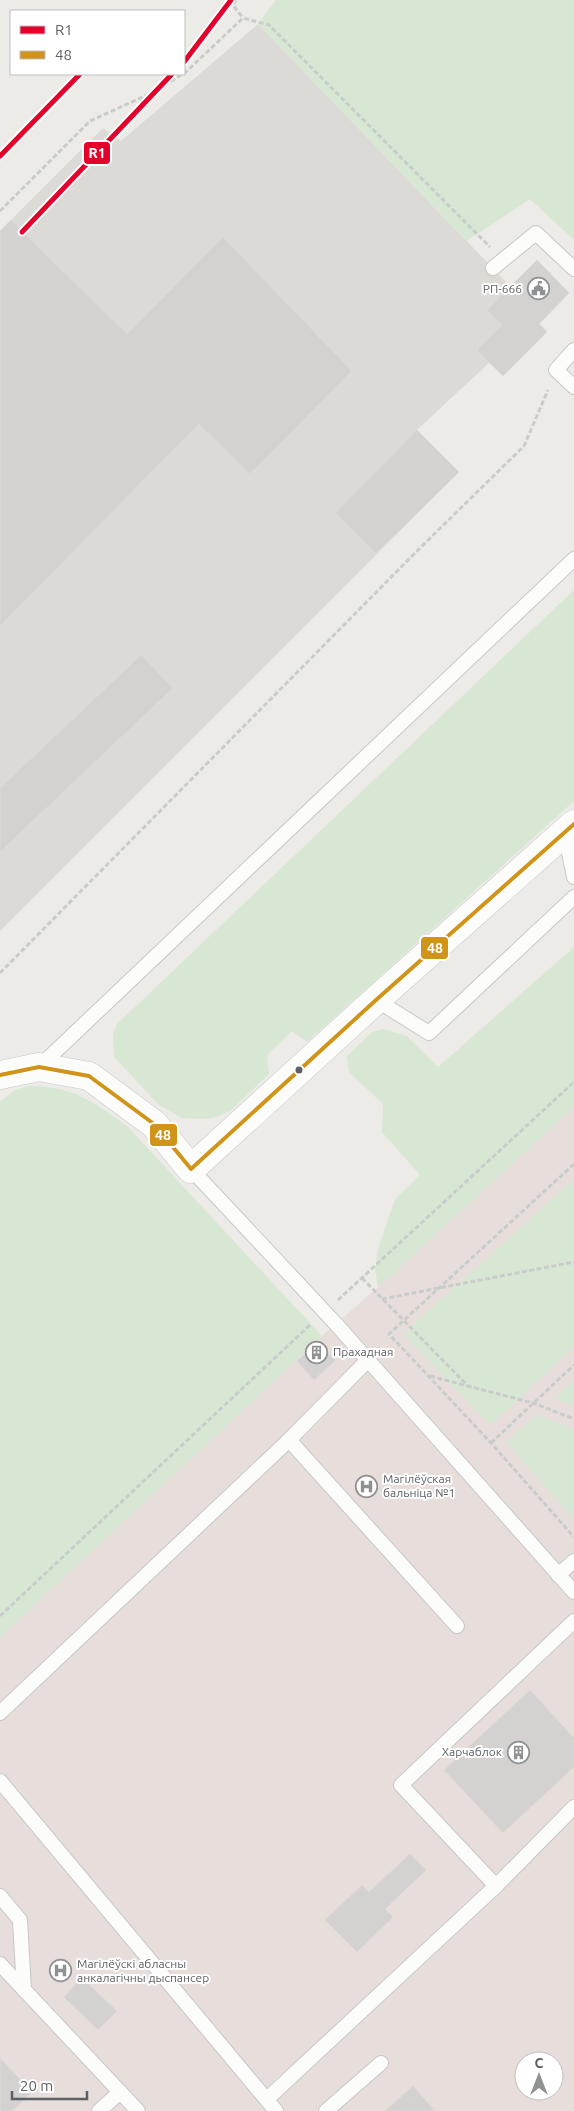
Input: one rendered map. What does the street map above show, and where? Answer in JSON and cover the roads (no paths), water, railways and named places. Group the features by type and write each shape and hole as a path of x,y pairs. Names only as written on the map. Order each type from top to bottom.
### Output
{"main road":[{"path":"0,1075 38,1067 89,1076 154,1124 192,1169 376,1000 569,828"}],"lane":[{"path":"498,264 536,233 574,269"},
{"path":"574,350 556,370 574,387"},
{"path":"38,1067 574,559"},
{"path":"569,828 574,877"},
{"path":"376,1000 429,1033 574,897"},
{"path":"192,1169 324,1312 574,1592"},
{"path":"0,1713 289,1440 367,1361"},
{"path":"289,1440 457,1626"},
{"path":"558,1575 574,1561"},
{"path":"496,1886 401,1785 574,1621"},
{"path":"0,1781 276,2111"},
{"path":"266,2099 496,1886 574,1807"},
{"path":"0,1896 20,1920 24,1990"},
{"path":"0,1964 138,2111"},
{"path":"326,2111 381,2063"},
{"path":"99,2111 120,2092"}],"place":[{"name":"РП-666","path":"538,289"},
{"name":"Прахадная","path":"317,1352"},
{"name":"Магілёўская бальніца №1","path":"367,1486"},
{"name":"Харчаблок","path":"518,1752"},
{"name":"Магілёўскі абласны анкалагічны дыспансер","path":"61,1971"}]}
